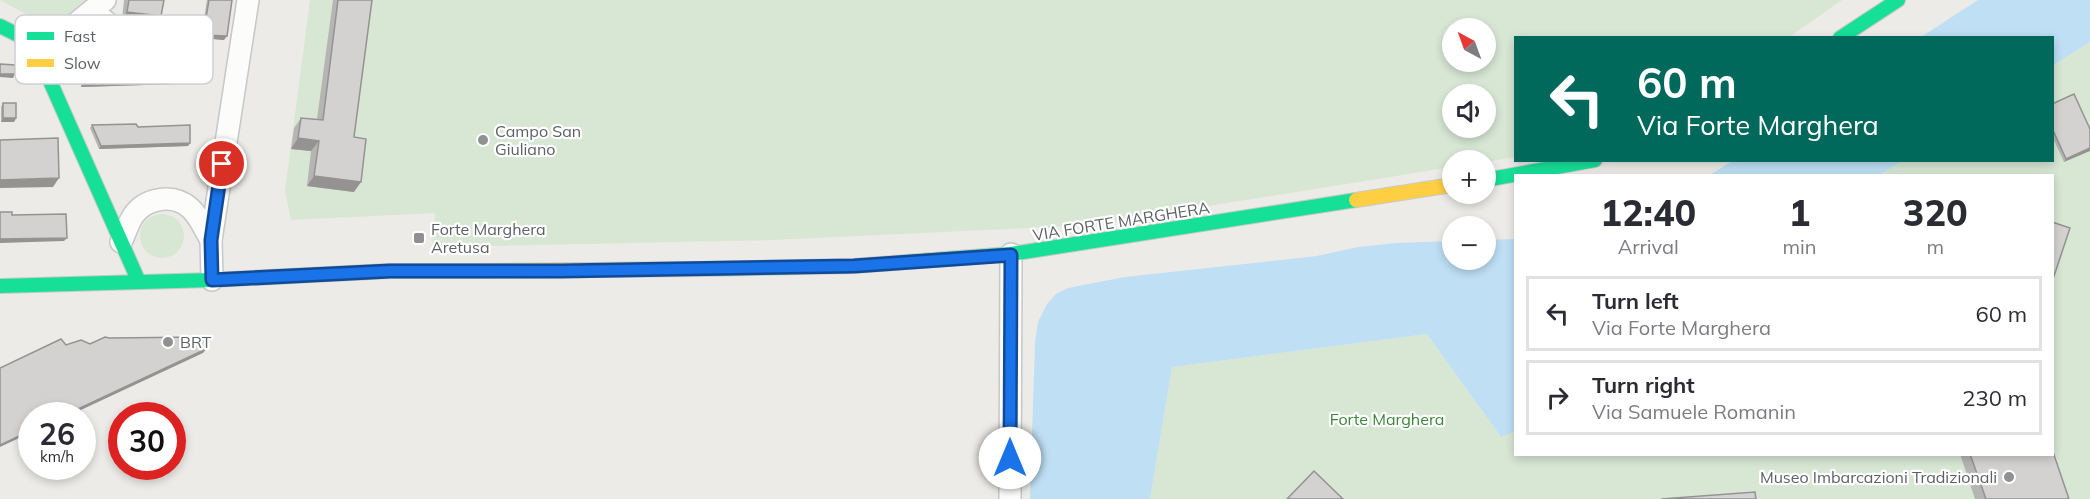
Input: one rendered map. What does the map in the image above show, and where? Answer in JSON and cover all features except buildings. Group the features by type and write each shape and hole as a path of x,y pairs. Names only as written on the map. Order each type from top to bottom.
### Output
{"street":[{"path":"212,280 211,240 248,0"},
{"path":"1843,36 1898,0"},
{"path":"86,15 98,5"},
{"path":"0,26 15,34"},
{"path":"51,84 139,282"},
{"path":"1518,174 1584,162"},
{"path":"1496,178 1514,175"},
{"name":"VIA FORTE MARGHERA","path":"0,286 212,280 390,271 561,271 854,266 1011,255 1442,187"},
{"path":"121,242 133,216 141,207 152,201 164,199 177,200 189,207 198,216 211,240"},
{"path":"1010,499 1011,255"}],"green space":[{"path":"0,0 96,0 79,15 28,15"},
{"path":"310,0 1842,0 1790,36 1514,36 1514,157 1496,160 1496,150 1442,150 1442,169 1090,225 773,240 432,247 435,213 291,220 285,191"},
{"name":"Forte Marghera","path":"2090,42 2090,499 1150,499 1172,367 1427,334 1500,436 1514,431 1514,456 2054,456 2054,174 1881,174 1901,162 2054,162 2054,65"},
{"path":"162,214 170,215 178,220 183,228 183,244 178,252 170,257 162,258 154,257 146,252 141,244 140,236 141,228 146,220 154,215"}],"water":[{"path":"1978,0 2090,0 2090,42 2054,65 2054,36 1923,36"},
{"path":"1730,162 1901,162 1881,174 1712,174"},
{"path":"1514,239 1514,431 1501,437 1427,334 1172,367 1150,499 1030,499 1035,342 1038,322 1047,304 1056,294 1068,288 1125,277 1317,256 1358,247 1442,241 1442,270 1496,270 1496,240"}],"traffic: fast":[{"path":"1843,36 1898,0"},
{"path":"0,26 15,34"},
{"path":"51,84 139,282"},
{"path":"1518,174 1584,162"},
{"path":"1496,178 1514,175"},
{"path":"701,269 854,266 1011,254 1356,200"},
{"path":"0,286 212,280 390,271 476,271"}],"traffic: slow":[{"path":"1356,200 1442,187"},
{"path":"476,271 701,269"}],"place":[{"name":"Campo San Giuliano","path":"483,140"},
{"name":"Forte Marghera Aretusa","path":"419,238"},
{"name":"BRT","path":"168,342"},
{"name":"Museo Imbarcazioni Tradizionali","path":"2009,477"}],"route":[{"path":"222,164 211,240 212,280 390,271 561,271 854,266 1011,255 1010,458"}]}
